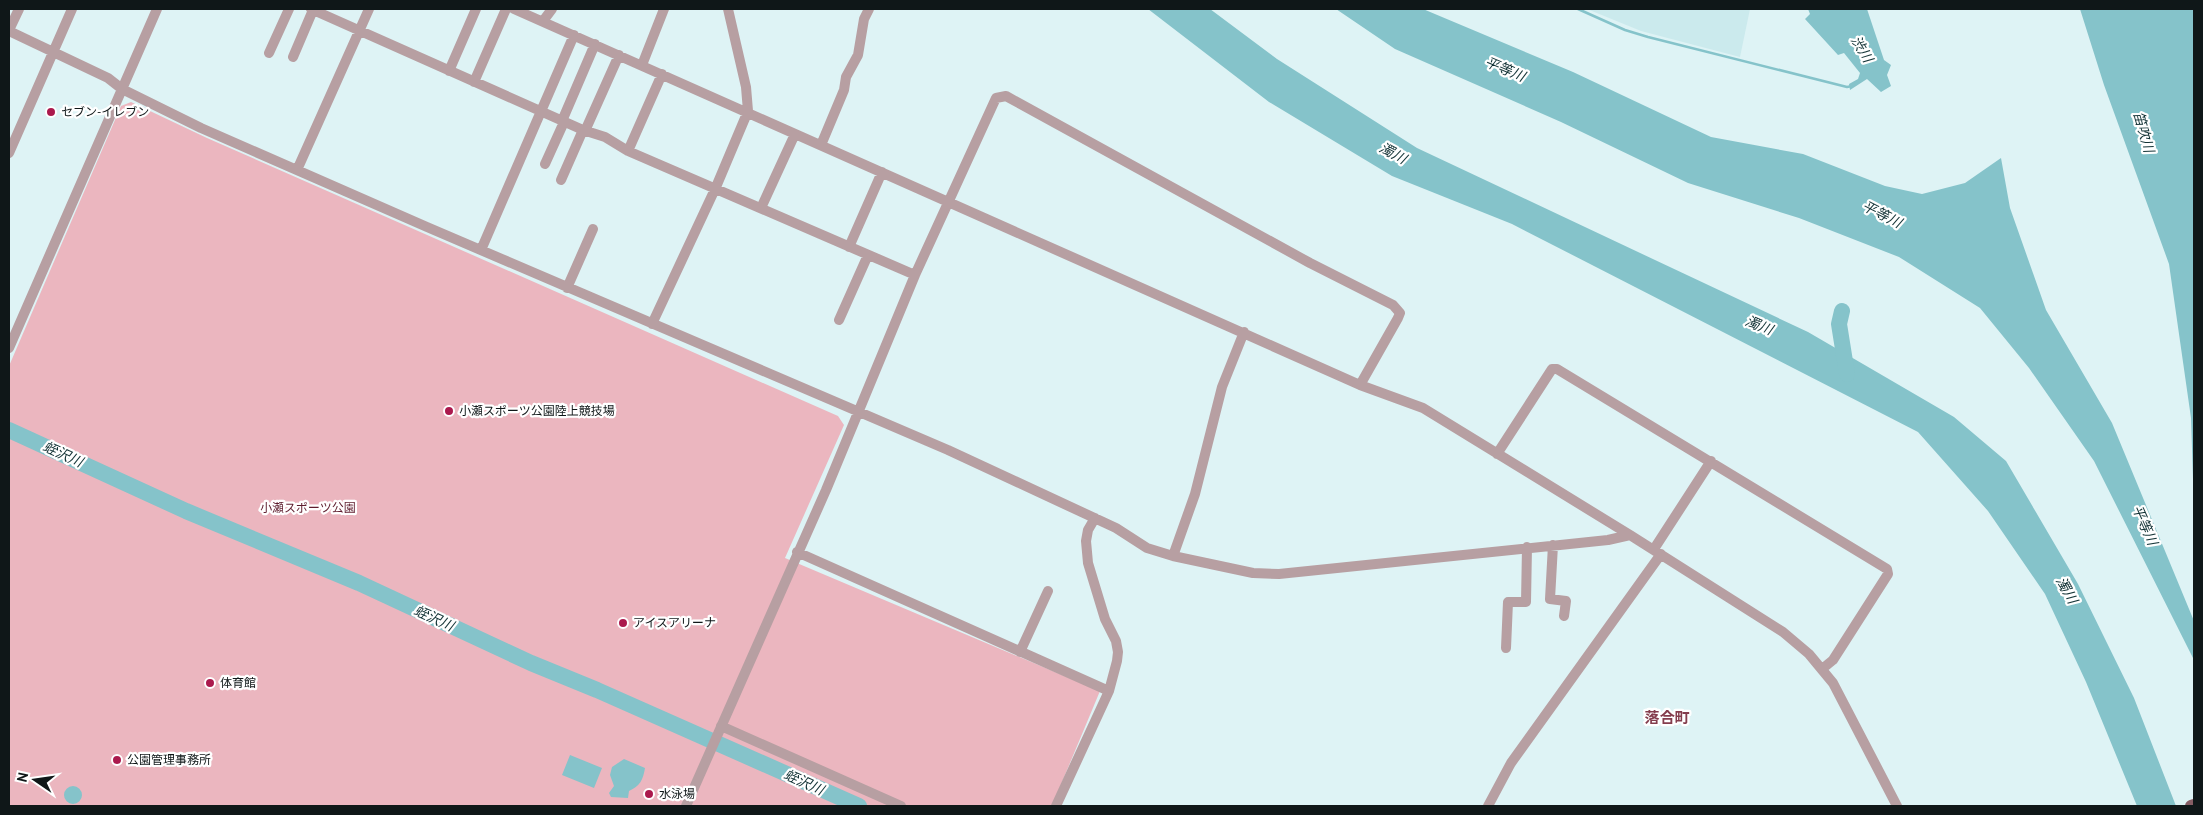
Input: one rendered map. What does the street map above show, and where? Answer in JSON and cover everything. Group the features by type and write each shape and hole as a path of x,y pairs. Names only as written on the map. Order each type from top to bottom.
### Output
{"street":[{"path":"18,9 9,31 108,78 122,89 201,128 567,288 948,450 1116,528 1147,548 1173,556 1253,573 1280,574 1608,540 1630,535"},
{"path":"9,153 11,140 72,9"},
{"path":"9,348 157,9"},
{"path":"269,53 289,9"},
{"path":"297,170 369,9"},
{"path":"449,70 476,9"},
{"path":"474,82 506,9"},
{"path":"514,9 748,111 795,134 1360,385 1423,408 1658,552 1784,632 1809,654 1833,683 1897,806"},
{"path":"543,21 552,9"},
{"path":"642,65 664,9"},
{"path":"652,324 716,187 748,111 746,87 728,9"},
{"path":"821,145 844,90 846,77 858,56 864,19 869,9"},
{"path":"293,57 316,10 541,112 605,138 628,151 716,187 915,275"},
{"path":"481,250 574,35"},
{"path":"545,164 595,44"},
{"path":"561,180 619,55"},
{"path":"628,151 662,74"},
{"path":"686,806 826,490 915,275 996,98 1006,96 1310,263 1394,305 1400,313 1398,318 1360,385"},
{"path":"761,208 795,134"},
{"path":"849,247 882,172"},
{"path":"567,288 593,229"},
{"path":"839,320 868,255"},
{"path":"1173,556 1195,494 1222,387 1244,332"},
{"path":"1497,454 1552,369 1557,370 1711,461 1887,569 1888,574 1833,660 1822,669"},
{"path":"1488,806 1511,763 1658,552 1711,461"},
{"path":"1056,806 1109,691 1115,674 1118,652 1088,563 1087,536 1095,518"},
{"path":"1553,545 1550,599 1566,600 1564,616"},
{"path":"1506,648 1508,602 1526,602 1527,548"},
{"path":"797,552 1109,691"},
{"path":"1020,652 1048,591"},
{"path":"719,729 901,806"}],"shaded area":[{"path":"1587,9 1750,9 1740,57 1641,31"}],"green space":[{"name":"小瀬スポーツ公園","path":"131,102 207,138 838,416 844,425 785,558 1100,691 1052,806 9,806 9,366 121,106"}],"water":[{"name":"濁川","path":"1148,9 1210,9 1277,59 1417,148 1808,332 1954,417 2006,461 2078,584 2134,698 2176,806 2137,806 2086,682 2045,594 1988,511 1918,432 1512,224 1392,176 1269,102"},
{"name":"平等川","path":"1336,9 1423,9 1573,72 1711,137 1803,154 1885,186 1922,194 1965,183 2001,158 2010,208 2046,310 2112,423 2194,621 2194,660 2094,461 2029,368 1980,308 1899,257 1799,218 1688,183 1561,122 1395,49"},
{"path":"1808,9 1867,9 1884,60 1891,65 1887,75 1891,86 1881,92 1867,79 1850,90 1849,84 1858,79 1860,73 1844,53 1838,55 1805,19 1810,14"},
{"name":"笛吹川","path":"2080,9 2194,9 2194,510 2191,418 2169,264 2104,85"},
{"path":"570,755 602,768 594,788 562,775"},
{"path":"624,759 645,768 643,776 638,785 629,791 628,798 611,797 609,793 614,786 610,775 612,767"},
{"path":"73,786 81,791 82,795 77,803 73,804 65,799 64,795 69,787"}],"waterway":[{"path":"1578,9 1625,30 1648,37 1847,87 1852,86"},
{"name":"渋川","path":"1842,311 1839,324 1847,374"},
{"name":"蛭沢川","path":"9,430 186,511 359,583 531,663 597,690 859,806"}],"place":[{"name":"セブン-イレブン","path":"51,112"},
{"name":"小瀬スポーツ公園陸上競技場","path":"449,411"},
{"name":"アイスアリーナ","path":"623,623"},
{"name":"体育館","path":"210,683"},
{"name":"公園管理事務所","path":"117,760"},
{"name":"水泳場","path":"649,794"}],"district":[{"name":"落合町","path":"1667,718"}]}
